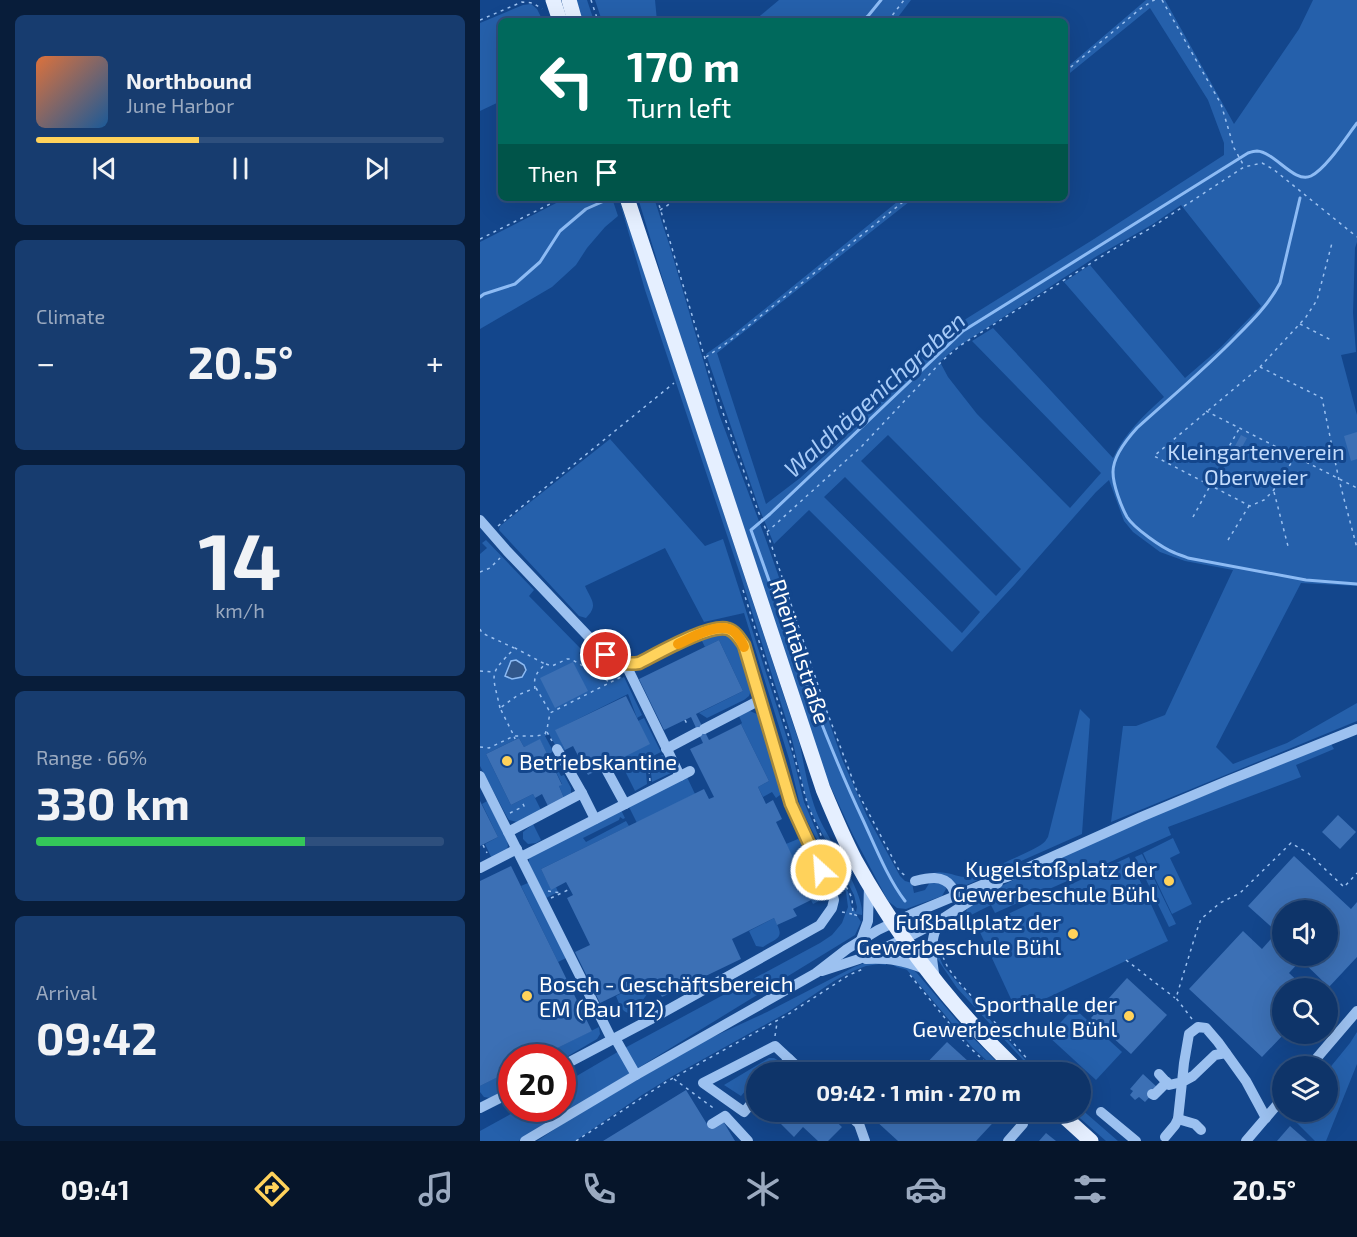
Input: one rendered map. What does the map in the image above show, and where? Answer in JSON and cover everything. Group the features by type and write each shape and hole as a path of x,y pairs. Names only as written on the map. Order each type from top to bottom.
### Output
{"main road":[{"path":"553,0 553,18"},
{"path":"569,0 574,18"},
{"name":"Rheintalstraße","path":"628,202 823,789 838,825 868,883 924,969 970,1024 1008,1062"},
{"path":"1069,1122 1088,1140"}],"street":[{"path":"480,520 606,655 628,668 667,749 685,774 595,819 480,868"},
{"path":"576,1059 820,925 832,908 834,900 791,804 744,645 737,635 729,629 717,628 703,632 639,663 632,664 628,668"},
{"path":"667,749 760,700"},
{"path":"863,964 939,921 1007,877 1227,781 1357,729"},
{"path":"557,749 595,819"},
{"path":"607,771 625,804"},
{"path":"480,776 613,1039 636,1074"},
{"path":"508,832 582,793"},
{"path":"915,881 932,877 942,879 951,885 961,906"},
{"path":"525,1141 636,1074 816,973 847,949 893,922 956,895 1007,877"},
{"path":"861,940 868,921 868,883"},
{"path":"935,983 931,947 939,921"},
{"path":"816,973 888,958 924,969"},
{"path":"1319,1056 1357,1011"},
{"path":"1165,1137 1178,1119 1189,1035 1198,1027 1206,1028 1226,1053 1246,1081 1266,1118"},
{"path":"746,1110 744,1112 703,1083 774,1046 792,1062"},
{"path":"1159,1074 1169,1085 1182,1082 1193,1076 1215,1055 1226,1053"},
{"path":"1152,1094 1154,1095 1167,1082"},
{"path":"480,1108 498,1099"},
{"path":"1246,1141 1272,1111"},
{"path":"1101,1112 1136,1141"},
{"path":"712,1124 725,1116 748,1141"},
{"path":"1178,1119 1195,1124 1201,1130"},
{"path":"857,1122 865,1141"},
{"path":"1008,1141 1023,1124"}],"path":[{"path":"591,0 597,18"},
{"path":"890,18 904,0"},
{"path":"1068,69 1140,9 1157,0"},
{"path":"1162,0 1221,104 1234,148 1244,166"},
{"path":"480,20 522,2 533,3 553,18"},
{"path":"767,532 862,446 943,360 962,345 1149,229 1244,166 1262,163 1273,169 1357,237"},
{"path":"480,239 556,201"},
{"path":"658,201 712,382 767,532 826,709 857,791 900,872 915,881"},
{"path":"660,210 672,201"},
{"path":"705,357 728,342 904,201"},
{"path":"1250,506 1154,456 1260,366 1300,324 1317,300 1332,243"},
{"path":"1300,324 1333,341"},
{"path":"1260,366 1322,398 1339,480 1357,548"},
{"path":"490,532 675,383"},
{"path":"1206,411 1357,488"},
{"path":"1226,452 1239,428"},
{"path":"1228,540 1250,506 1264,500 1273,492 1295,457"},
{"path":"1193,517 1210,486"},
{"path":"1273,492 1289,550"},
{"path":"480,572 490,568 507,551"},
{"path":"743,590 793,748 808,806 824,844 852,898 853,914"},
{"path":"480,629 481,633 545,664 552,666 571,659 610,682"},
{"path":"515,648 494,673 500,708 515,739"},
{"path":"480,747 489,748 514,736 545,734 550,713 535,688 534,680 545,664"},
{"path":"550,713 610,682 628,668"},
{"path":"480,671 494,673"},
{"path":"500,708 518,695 535,688"},
{"path":"651,791 649,771 655,757 667,749"},
{"path":"501,818 524,806 521,800"},
{"path":"1176,998 1202,919 1220,903 1240,893 1291,843 1308,853 1344,887 1357,873"},
{"path":"542,902 570,889"},
{"path":"832,908 868,921"},
{"path":"941,955 958,981 1030,1062"},
{"path":"1126,960 1176,998 1198,1027"},
{"path":"576,1141 654,1089 777,1021 863,964"},
{"path":"905,971 966,1044 985,1062"},
{"path":"774,1046 777,1021"},
{"path":"673,1078 725,1116"},
{"path":"1091,1107 1101,1112"}],"green space":[{"path":"573,0 587,0 593,18 578,18"},
{"path":"595,0 655,0 657,18 601,18"},
{"path":"779,0 911,0 897,18 758,18"},
{"name":"Kleingartenverein Oberweier","path":"1146,0 1165,0 1234,124 1299,29 1313,0 1357,0 1357,242 1353,313 1356,352 1341,355 1357,415 1357,586 1301,583 1216,747 1233,764 1287,743 1357,703 1357,721 1111,822 1123,726 1136,726 1165,715 1233,570 1185,561 1160,552 1133,532 1124,521 1109,480 952,652 809,510 774,544 759,508 706,354 898,201 910,201 717,353 766,504 800,478 844,438 935,343 961,322 1224,155 1224,143 1208,100 1150,8 1068,75 1068,66","holes":["1181,205 1261,306 1221,347 1185,378 1090,265 1064,282 1164,397 1129,433 1113,458 993,328 972,341 1101,473 1070,508 977,414 948,377 940,362 953,350 1097,256","888,435 1021,569 996,596 861,461","845,477 980,612 962,633 824,497"]},
{"path":"531,4 537,9 542,18 498,18 498,102 480,111 480,23 523,5"},
{"path":"560,201 613,201 618,216 587,248 576,265 552,287 480,329 480,242"},
{"path":"639,201 655,201 719,414 766,540 842,759 867,816 900,876 912,883 914,893 925,890 930,882 945,885 946,889 942,896 906,909 897,908 888,901 853,835 821,766 700,402"},
{"path":"620,203 800,745 819,818 858,894 862,915 856,914 861,922 855,935 576,1106 576,1076 820,943 832,935 842,923 848,907 846,892 801,809 789,759 744,613 704,622 665,548 585,586 593,606 586,618 579,616 499,530 500,526 610,439 705,546 723,539 793,757 804,802 821,842 848,892 851,906 856,912 857,907 854,895 808,806 791,735 645,290"},
{"path":"486,540 534,590 529,596 582,650 579,653 582,657 591,649 618,671 622,678 624,677 642,715 637,718 628,694 556,730 565,750 562,752 558,750 549,734 545,736 553,751 550,754 561,776 564,775 571,788 571,795 564,798 559,786 562,784 540,740 524,747 519,738 486,754 511,805 533,794 541,810 517,822 507,817 480,766 480,554 487,548 482,543"},
{"path":"714,632 727,634 739,645 752,687 749,696 744,700 707,718 699,713 743,691 719,640 705,647 700,637"},
{"path":"1080,709 1090,719 1082,834 962,887 940,874 933,873 971,876 1017,857 1045,842"},
{"path":"750,711 762,718 782,790 776,798 772,792 763,797 758,787 769,781 741,724 739,716"},
{"path":"644,718 661,752 645,760 647,784 635,791 619,759 638,721"},
{"path":"1331,744 1334,749 1296,765 1301,777 1168,827 1171,835 995,913 991,905 965,918 967,909 985,894 1048,863 1126,827"},
{"path":"663,755 671,773 652,782 651,773 659,772 657,757"},
{"path":"686,775 695,794 637,823 628,805"},
{"path":"487,801 508,846 492,859 485,844 498,837 482,804"},
{"path":"620,808 625,818 620,817 619,820 583,838 586,842 626,821 629,826 541,869 551,889 556,887 558,892 546,898 529,863 529,857"},
{"path":"533,824 541,840 528,844 523,839 523,832"},
{"name":"Kugelstoßplatz der Gewerbeschule Bühl","path":"1173,838 1180,853 1170,858 1192,904 1172,914 1143,853"},
{"path":"798,839 802,842 828,893 825,898 813,904 811,900 813,899 786,844"},
{"path":"1142,854 1176,924 1169,927 1135,857"},
{"name":"Fußballplatz der Gewerbeschule Bühl","path":"1129,857 1168,941 1017,1012 978,928"},
{"path":"530,882 566,958 558,962 521,886"},
{"path":"959,914 944,926 939,936 938,951 944,967 1027,1062 957,988 936,957 938,930 942,922"},
{"path":"774,918 779,929 779,936 763,947 756,946 749,931"},
{"path":"885,960 886,965 866,966 834,981 788,1012 671,1077 575,1141 537,1141 566,1122 576,1122 576,1116 702,1042 867,962"},
{"path":"892,964 905,965 916,972 965,1030 997,1062 988,1062 972,1047 907,970"},
{"path":"652,978 655,983 633,1014 623,1010 616,996"},
{"path":"1074,1008 1122,1052 1096,1080 1091,1075 1091,1062 1076,1062 1048,1036"},
{"path":"599,1027 600,1034 597,1039 576,1051 576,1044 565,1044"},
{"path":"1357,1032 1357,1064 1338,1111 1338,1058"},
{"path":"769,1058 779,1061 778,1062 762,1062"},
{"path":"746,1072 746,1090 741,1096 724,1085"},
{"path":"498,1077 498,1094 490,1098 484,1097 480,1092 480,1086"},
{"path":"1091,1118 1118,1141 1106,1141 1084,1122 1091,1122"},
{"path":"498,1121 550,1122 519,1141 480,1141 480,1131"},
{"path":"1296,1122 1334,1122 1326,1141 1315,1141"}],"shaded area":[{"path":"516,660 524,665 526,670 522,677 512,679 505,676 511,661"}],"building":[{"path":"1357,432 1357,459 1351,461 1344,436"},
{"path":"1241,435 1247,438 1235,460 1229,457"},
{"path":"719,640 743,691 696,714 709,740 741,724 769,781 758,787 766,804 773,800 782,819 776,822 813,899 793,909 797,916 777,925 774,918 732,939 741,959 662,997 652,978 600,1003 575,952 590,945 567,898 573,895 566,882 551,890 541,869 704,789 709,799 714,797 690,749 703,743 691,717 664,730 639,679"},
{"path":"573,662 588,691 555,708 540,678"},
{"path":"626,696 650,744 588,775 573,746 565,750 555,730"},
{"path":"519,738 524,747 540,739 562,785 559,786 564,798 548,806 542,794 535,798 533,794 511,805 486,754"},
{"path":"480,801 498,837 480,846"},
{"path":"1338,815 1356,832 1340,849 1322,832"},
{"path":"1294,856 1351,909 1357,902 1357,957 1337,978 1320,978 1307,966 1338,966 1338,900 1272,900 1272,928 1248,906"},
{"name":"Bosch - Geschäftsbereich EM (Bau 112)","path":"511,866 592,1031 566,1044 498,1044 498,1077 480,1086 480,881"},
{"path":"1243,931 1262,949 1272,938 1272,966 1295,966 1289,973 1294,978 1272,978 1272,1044 1274,1044 1262,1057 1189,989"},
{"name":"Sporthalle der Gewerbeschule Bühl","path":"1127,978 1167,1015 1131,1054 1091,1018"},
{"path":"947,1042 969,1062 928,1062"},
{"path":"1143,1074 1158,1088 1145,1102 1139,1097 1135,1100 1130,1095 1133,1091 1130,1089"},
{"path":"686,1090 710,1129 723,1121 735,1141 603,1141"},
{"path":"783,1122 837,1122 842,1127 828,1141 818,1141 803,1127 794,1137 781,1124"},
{"path":"877,1122 994,1122 976,1141 898,1141"},
{"path":"1290,1126 1307,1141 1277,1141"},
{"path":"1046,1133 1056,1141 1039,1141"}],"waterway":[{"path":"866,18 881,0"},
{"name":"Waldhägenichgraben","path":"905,901 882,862 832,749 751,530 963,331 1248,153 1257,151 1264,153 1298,176 1311,176 1330,160 1357,123"},
{"path":"1300,198 1280,283 1271,298 1224,349 1133,432 1118,454 1113,477 1120,501 1131,522 1156,542 1177,554 1306,580 1357,584"},
{"path":"480,297 515,284 540,262 560,231 586,209 604,201"}],"slow traffic":[{"path":"678,644 717,628 729,629 737,635 744,647"}],"place":[{"name":"Betriebskantine","path":"507,761"},
{"name":"Kugelstoßplatz der Gewerbeschule Bühl","path":"1169,881"},
{"name":"Fußballplatz der Gewerbeschule Bühl","path":"1073,934"},
{"name":"Bosch - Geschäftsbereich EM (Bau 112)","path":"527,996"},
{"name":"Sporthalle der Gewerbeschule Bühl","path":"1129,1016"}],"route":[{"path":"606,655 618,662 639,663 703,632 717,628 729,629 737,635 744,645 791,804 821,870"}]}
